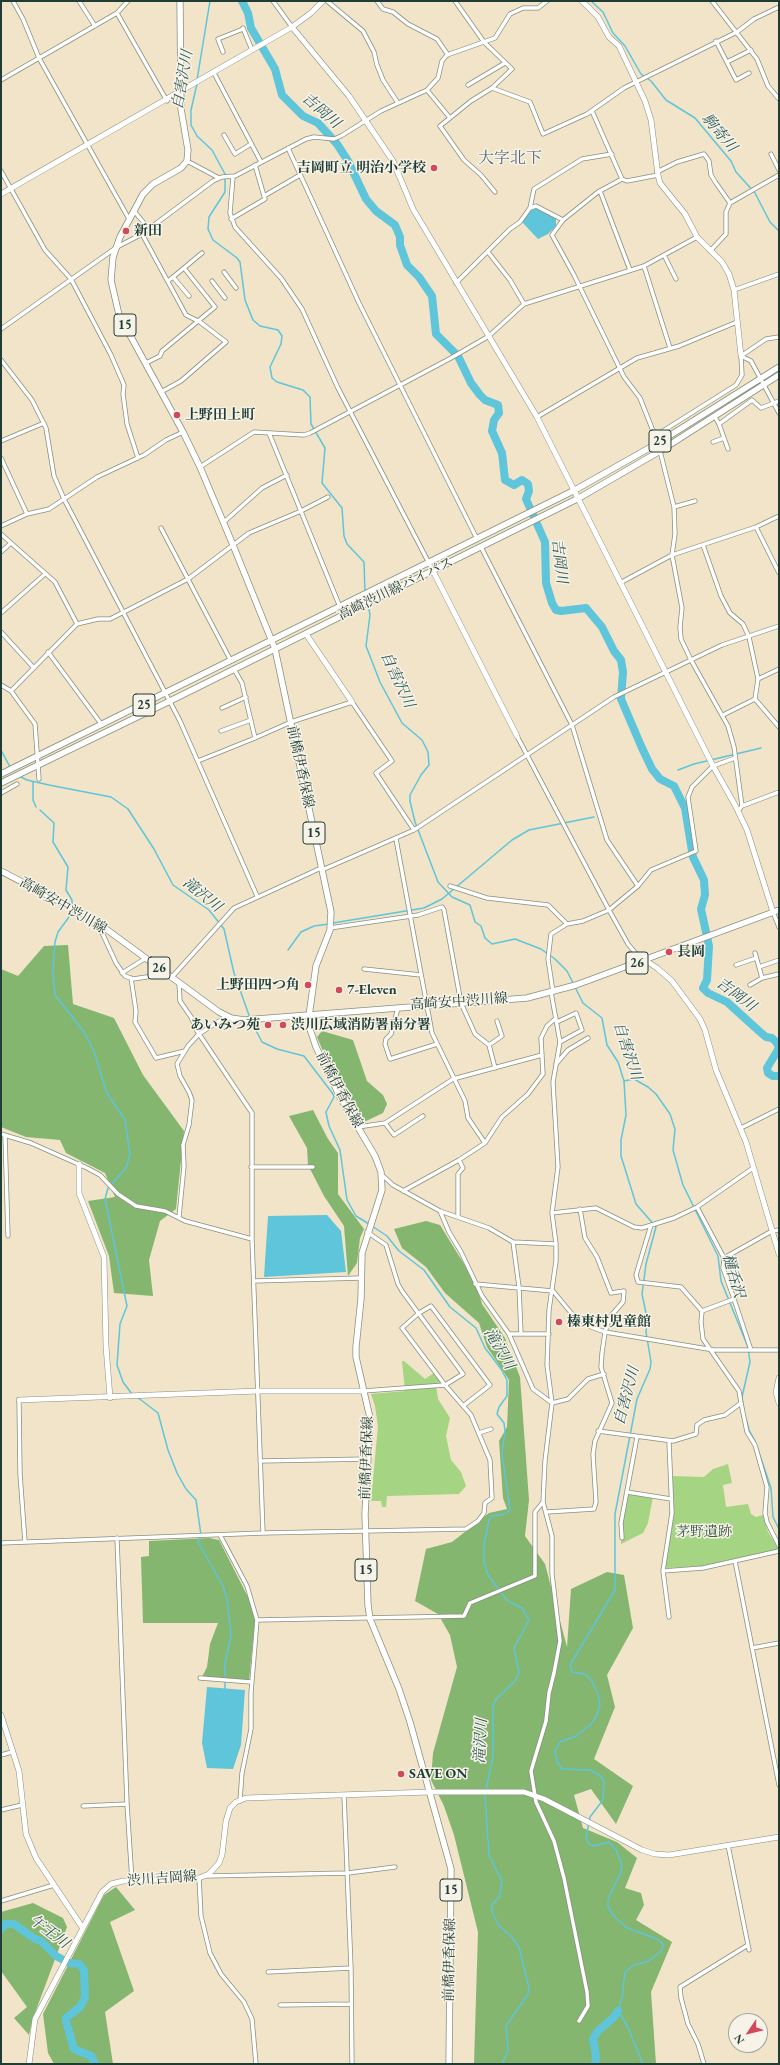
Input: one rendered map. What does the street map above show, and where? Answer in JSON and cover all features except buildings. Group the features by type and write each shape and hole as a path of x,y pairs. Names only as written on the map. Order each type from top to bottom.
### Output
{"main road":[{"path":"180,1 182,119 188,150 187,161"},
{"name":"前橋伊香保線","path":"187,161 181,168 148,188 134,211 117,246 113,257 111,280 119,315 183,432 200,467 234,545 272,641 291,722 331,912 330,928 316,966 309,1016 313,1041 340,1097 378,1162 382,1175 382,1190 362,1252 361,1299 356,1357 370,1418 366,1531 367,1594 370,1619 399,1689 431,1792 451,1869 449,2064"},
{"name":"高崎渋川線バイパス","path":"2,774 575,490 658,442 779,367"},
{"name":"高崎渋川線バイパス","path":"1,783 375,600 579,498 660,451 779,375"},
{"name":"高崎安中渋川線","path":"1,871 97,923 227,1016 244,1020 309,1016 427,1004 527,998 576,985 779,910"}],"street":[{"path":"13,1 23,19 39,58 89,144 130,219"},
{"path":"79,1 95,26"},
{"path":"1,80 117,13 128,1"},
{"path":"273,1 292,27 349,96 393,161 413,209 537,417 579,498 620,584 747,830 779,928"},
{"path":"1,194 292,27 307,17 323,1"},
{"path":"327,1 363,31 374,52 383,80 398,103"},
{"path":"377,1 383,9 392,12 408,24 437,39 448,55"},
{"path":"455,1 484,42 512,70 492,88 471,101 440,126 464,160 481,175 494,192"},
{"path":"1,329 117,246 142,234 202,188 220,178 231,177 288,148 314,137 334,139 381,111 427,90 438,78 442,61 448,55 495,38 510,14 523,8 538,8 547,1"},
{"path":"582,1 598,17 609,37 619,46 645,101 651,120 660,183 685,214 697,237 726,268 734,290 742,375 736,384 655,436"},
{"path":"712,1 751,50 757,59 768,86 779,99"},
{"path":"492,88 530,102 543,134 592,111 607,98 716,41 737,32 754,19 779,7"},
{"path":"117,13 167,100"},
{"path":"223,52 218,39 243,29 254,49"},
{"path":"716,41 736,80 749,73"},
{"path":"727,62 751,50"},
{"path":"468,85 505,63"},
{"path":"214,73 261,162"},
{"path":"427,90 450,118"},
{"path":"592,111 622,179"},
{"path":"224,135 235,154 251,144"},
{"path":"288,148 359,303 477,539"},
{"path":"456,283 520,222 530,208 534,189 582,159 612,154"},
{"path":"658,442 640,398 624,377 552,235 563,220 600,191 622,179 627,181 658,173 677,162 704,154 709,161 713,179 730,203"},
{"path":"771,154 779,170"},
{"path":"187,161 220,178"},
{"path":"232,219 266,199 255,166"},
{"path":"1,171 45,250 71,280 94,320 122,378 127,424 138,458"},
{"path":"264,196 300,175"},
{"path":"710,251 726,234 726,212 730,203 779,175"},
{"path":"231,177 232,219 235,227 281,278 302,309 350,411 608,910 628,944 638,956 657,968 672,981 700,1019 705,1030 719,1080 741,1128 779,1254"},
{"path":"600,191 609,209 630,270"},
{"path":"530,208 536,206 563,220"},
{"path":"134,211 149,229"},
{"path":"142,234 186,315 226,342 181,381 161,392"},
{"path":"200,467 252,433 304,435 317,429 451,358 489,336 524,304 644,266 697,237"},
{"path":"488,252 510,280 524,304"},
{"path":"168,281 202,253"},
{"path":"664,255 676,279"},
{"path":"644,266 670,348"},
{"path":"146,363 160,356 162,351 215,307 184,268"},
{"path":"224,272 236,288"},
{"path":"734,290 779,274"},
{"path":"173,277 189,296"},
{"path":"212,282 225,298"},
{"path":"537,417 637,358 691,342 737,322"},
{"path":"741,356 766,339 779,337"},
{"path":"741,356 751,361 772,404 779,413"},
{"path":"1,360 32,400 44,423 54,476 64,499 170,701 257,896"},
{"path":"719,424 752,400 761,408 779,401"},
{"path":"715,417 728,449"},
{"path":"1,441 44,423"},
{"path":"1,526 27,514 49,509 97,477 138,458 166,440 183,432"},
{"path":"269,433 340,607"},
{"path":"712,442 724,438"},
{"path":"660,451 674,507 675,534 672,555 682,608 680,627 682,639 691,660 728,726 735,758 742,806"},
{"path":"1,458 27,514"},
{"path":"224,522 262,488 287,475"},
{"path":"11,691 77,624 98,619 110,619 124,612 188,579 261,526 301,511 328,497"},
{"path":"674,507 695,500"},
{"path":"620,584 672,555 756,527 779,516"},
{"path":"756,527 779,573"},
{"path":"161,528 231,661"},
{"path":"1,534 44,574 55,582 77,624"},
{"path":"1,552 11,544"},
{"path":"703,545 721,596 730,613 743,624 749,637 758,679 755,699 779,727"},
{"path":"482,547 572,725 607,840 638,886"},
{"path":"1,613 44,574"},
{"path":"97,923 122,973 125,976 131,978 170,976 234,908 257,896 396,839 528,756 614,697 722,645 779,626"},
{"path":"1,632 34,668"},
{"path":"306,634 392,761 376,773 414,829"},
{"path":"48,652 102,725"},
{"path":"234,669 242,683 254,738"},
{"path":"758,679 779,669"},
{"path":"1,685 11,691 35,724 39,779"},
{"path":"222,708 246,697"},
{"path":"723,715 755,699"},
{"path":"198,761 291,722 352,702"},
{"path":"221,731 251,720"},
{"path":"579,2021 588,2006 587,1992 564,1878 554,1841 536,1802 531,1770 546,1721 548,1693 554,1674 560,1641 552,1574 552,1536 547,1512 543,1502 544,1461 552,1403 547,1365 549,1310 553,1291 556,1244 552,1213 558,1167 553,1082 560,1042 552,992 548,948 552,934 567,924 583,921 608,910 638,886 651,870 696,851 688,798 692,787 713,766 735,758"},
{"path":"1,793 17,784"},
{"path":"738,811 742,806 779,792"},
{"path":"396,839 432,1033 465,1101 468,1118 485,1143"},
{"path":"450,886 487,898 548,905 567,924"},
{"path":"330,928 410,916 442,907 444,910 461,1003 475,1034 489,1045 495,1068"},
{"path":"755,953 762,978"},
{"path":"122,973 146,958"},
{"path":"736,965 756,958"},
{"path":"759,967 779,960"},
{"path":"364,969 421,975"},
{"path":"750,985 762,978 779,974"},
{"path":"131,978 136,1011 135,1022 156,1058 185,1051"},
{"path":"179,983 180,1001 191,1016 199,1034 252,1113 252,1239 259,1391 263,1533"},
{"path":"398,1007 391,1034 384,1044 390,1059 437,1044"},
{"path":"403,1191 459,1160 485,1143 502,1117 519,1104 538,1083 543,1074 541,1038 547,1026 556,1020 576,1013 582,1030 560,1042"},
{"path":"179,1217 184,1166 183,1145 189,1125 192,1100 177,1067 179,1059 199,1034 227,1016"},
{"path":"489,1045 502,1036 497,1021"},
{"path":"556,1064 568,1050 588,1038"},
{"path":"358,1127 385,1123 453,1079 542,1055"},
{"path":"741,1128 779,1109"},
{"path":"385,1123 394,1135 423,1116"},
{"path":"8,1236 3,1134 31,1143 100,1175 118,1194 136,1206 165,1211 179,1217 184,1221 252,1239"},
{"path":"458,1217 458,1174 463,1168 459,1160"},
{"path":"79,1164 79,1192 104,1257 106,1346 110,1398"},
{"path":"251,1167 313,1167"},
{"path":"552,1213 596,1208 639,1229 674,1218 697,1207 753,1168"},
{"path":"382,1175 403,1191 440,1211 489,1228 513,1242 556,1244"},
{"path":"697,1207 724,1258 723,1268 751,1350"},
{"path":"547,1512 594,1509 596,1497 593,1454 598,1431 612,1403 601,1367 605,1332 610,1317 623,1302 624,1291 611,1293 597,1257 586,1238 580,1209"},
{"path":"440,1211 449,1232 470,1268 475,1284 509,1334 532,1389 552,1403 568,1399 588,1379 604,1374"},
{"path":"651,1225 636,1275 638,1282 680,1286 702,1311 701,1322 703,1339 739,1391 747,1432 755,1445 767,1487 765,1513 767,1522 779,1546"},
{"path":"25,1542 20,1474 19,1400 110,1398 259,1391 363,1390 445,1385 463,1374 398,1284 386,1245 368,1230"},
{"path":"724,1258 772,1231 779,1230"},
{"path":"513,1242 519,1287 521,1334"},
{"path":"254,1282 361,1278"},
{"path":"475,1284 553,1291 577,1317 591,1327 605,1332 727,1351 779,1350"},
{"path":"702,1311 734,1299"},
{"path":"1,1543 263,1533 451,1530 474,1526 484,1513 485,1503 492,1498 490,1460 471,1415 463,1406 445,1385 402,1328 419,1313 430,1306 490,1385 463,1406"},
{"path":"509,1334 549,1334"},
{"path":"779,1378 776,1392 779,1403"},
{"path":"598,1431 669,1442 696,1434 696,1425 704,1420 724,1415 741,1403"},
{"path":"479,1433 491,1429"},
{"path":"622,1538 621,1523 636,1436"},
{"path":"669,1442 672,1513 663,1571 669,1617"},
{"path":"260,1462 368,1459"},
{"path":"627,1492 671,1498"},
{"path":"257,1620 464,1616 470,1603 535,1576 535,1512 543,1502"},
{"path":"220,1535 246,1586 257,1620 251,1682 252,1729 242,1773 240,1801"},
{"path":"117,1538 127,1804 132,1881"},
{"path":"663,1571 703,1568 779,1551"},
{"path":"735,1561 779,1785"},
{"path":"752,1648 779,1642"},
{"path":"200,1678 251,1682"},
{"path":"1,1715 19,1771 26,1834 36,1858 82,1928"},
{"path":"1,1755 12,1752"},
{"path":"240,1801 246,1798 431,1792 524,1792 535,1795 642,1850 655,1854 669,1855 779,1837"},
{"path":"344,1795 351,1968 352,2064"},
{"name":"渋川吉岡線","path":"29,2064 35,2019 98,1896 111,1884 132,1881 199,1878 213,1872 219,1863 227,1813 233,1804 240,1801"},
{"path":"1,1810 22,1804"},
{"path":"83,1806 127,1804"},
{"path":"728,1846 749,1950"},
{"path":"206,1876 348,1873 395,1867"},
{"path":"199,1878 201,1916 210,1953 221,1974 244,2002 252,2020 256,2064"},
{"path":"1,1901 54,1885"},
{"path":"704,2064 698,2044 688,2024 681,1998 680,1987 748,1945"},
{"path":"268,1972 351,1968"},
{"path":"280,2004 351,2004"}],"green space":[{"path":"68,945 73,1004 114,1018 143,1075 184,1131 176,1209 160,1221 149,1260 153,1296 114,1293 109,1256 88,1201 115,1197 105,1173 66,1153 60,1140 26,1137 1,1127 1,969 18,976 44,946"},
{"path":"322,1031 353,1040 367,1081 383,1095 387,1104 383,1113 364,1122 347,1108 317,1037"},
{"path":"313,1110 328,1139 338,1153 338,1194 364,1229 360,1238 357,1263 348,1276 344,1226 324,1196 308,1165 307,1148 289,1116"},
{"path":"426,1221 440,1225 464,1264 479,1293 482,1304 505,1338 520,1377 529,1500 525,1536 545,1564 567,1647 571,1589 607,1572 624,1575 633,1628 607,1675 615,1707 594,1759 633,1786 616,1824 591,1789 574,1795 583,1828 617,1842 637,1858 625,1888 641,1893 644,1905 636,1920 672,1942 651,1992 656,2064 474,2064 478,1932 454,1835 444,1806 431,1780 433,1753 457,1667 450,1635 438,1614 415,1601 426,1549 452,1542 489,1513 507,1509 503,1498 499,1441 507,1427 509,1380 487,1347 479,1323 445,1293 426,1267 402,1248 394,1229"},
{"path":"402,1361 404,1361 425,1379 434,1373 441,1383 436,1385 438,1399 450,1418 446,1436 451,1460 461,1472 466,1486 459,1494 387,1496 386,1507 382,1507 381,1501 371,1501 378,1426 375,1406 371,1394 405,1391"},
{"name":"茅野遺跡","path":"728,1464 732,1483 723,1485 726,1507 748,1504 751,1514 756,1517 763,1515 768,1532 778,1548 777,1550 704,1566 665,1568 674,1514 672,1476 704,1477 713,1469"},
{"path":"629,1493 653,1497 648,1523 643,1533 621,1544 622,1523"},
{"path":"209,1538 219,1540 249,1599 255,1620 249,1681 202,1677 207,1667 210,1644 218,1623 143,1623 141,1557 149,1556 149,1541"},
{"path":"116,1887 135,1910 110,1922 134,1991 105,2012 113,2064 54,2064 48,2053 43,2014 104,1895"},
{"path":"33,1903 63,1918 67,1927 32,2021 29,2035 14,2018 27,2007 1,1971 1,1912"}],"water":[{"path":"532,208 536,208 556,218 556,226 548,234 538,239 522,222"},
{"path":"327,1215 341,1231 346,1272 264,1277 268,1216"},
{"path":"207,1687 245,1690 241,1745 233,1769 207,1768 202,1743"}],"waterway":[{"name":"自害沢川","path":"197,80 210,1"},
{"name":"吉岡川","path":"242,1 248,13 251,28 275,69 282,95 303,116 318,123 337,144 348,161 366,199 376,211 395,225 400,237 400,245 407,265 419,277 432,296 436,334 458,356 471,383 480,395 485,400 498,405 499,413 494,420 492,431 502,453 505,480 514,485 522,480 528,484 529,491 526,499 545,542 546,583 552,603 556,610 561,611 586,608 602,627 614,651 621,660 623,672 621,699 642,748 652,769 660,779 674,786 685,808 693,857 704,880 705,895 701,909 709,946 707,980 703,988 708,993 727,1002 766,1037 772,1038 777,1043 779,1048 767,1068 768,1073 773,1076 779,1076"},
{"name":"駒寄川","path":"591,1 603,12 613,33 625,46 641,74 651,81 666,100 695,118 731,161 736,172 755,193 770,222 779,231"},
{"name":"自害沢川","path":"197,84 191,110 191,125 197,136 212,150 225,174 225,192 209,217 208,229 213,240 237,258 240,262 245,300 253,320 260,326 278,330 282,336 281,344 270,367 272,378 277,382 303,390 310,397 311,424 325,448 322,483 342,508 344,536 347,544 364,562 365,593"},
{"name":"自害沢川","path":"368,604 370,615 366,646 380,682 402,723 422,740 428,752 429,765 421,775 410,795 410,801 415,822 438,882 452,897 470,905 475,922 481,926 485,938 492,944 515,939 541,949 555,959 567,971 583,1003 602,1018 607,1045 618,1062 624,1081 626,1115 621,1140 621,1156 636,1204 656,1227 646,1264 642,1294 647,1318 646,1332 651,1362 650,1369 637,1399 615,1514 615,1590 570,1665 572,1672 585,1674 592,1681 598,1694 600,1706 595,1719 590,1725 576,1736 560,1742 555,1751 557,1761 562,1769 590,1770 602,1777 604,1783 603,1800 590,1817 586,1838 589,1844 594,1846 609,1842 616,1850 622,1865 621,1872 608,1899 608,1907 614,1916 627,1928 657,1939 663,1944 662,1950 649,1961 634,1965 625,1972 622,1998 618,2011 627,2025 643,2064"},
{"path":"678,770 694,764 761,748"},
{"name":"滝沢川","path":"1,750 10,767"},
{"name":"滝沢川","path":"19,776 27,780 111,797 128,809 154,849 173,885 209,910 224,929 234,973 250,1018"},
{"path":"33,782 33,800 36,807"},
{"path":"40,810 54,823 53,842 68,867 66,890 72,900 72,906"},
{"path":"333,923 424,908 442,899 512,840 529,830 594,817"},
{"path":"71,910 69,917 58,932 55,942 53,971 55,995 84,1032 93,1049 107,1093 125,1120 130,1155 126,1168 108,1188 105,1199 127,1306 120,1324 117,1365 123,1382 132,1394"},
{"path":"288,950 301,932 314,926 329,924"},
{"name":"滝沢川","path":"251,1021 262,1042 277,1049 304,1056 333,1094 334,1097 326,1112 329,1126 340,1150 347,1200 356,1216 369,1224"},
{"name":"樋呑沢","path":"624,1081 634,1079 648,1087 656,1094 670,1114 675,1129 673,1150 683,1185 718,1256 721,1281 748,1347 750,1362 742,1397 744,1411"},
{"name":"滝沢川","path":"372,1226 387,1236 399,1251 424,1270 450,1307 476,1328 485,1348 501,1369 507,1380 507,1396 499,1407 497,1414 504,1423 505,1431 502,1453 510,1510 505,1514 493,1516 489,1520 484,1544 484,1562 488,1575 505,1598 522,1608 529,1620 514,1648 519,1672 515,1681 496,1699 493,1706 493,1756 486,1790"},
{"path":"137,1397 158,1413 168,1450 177,1473 186,1489 196,1500 201,1535 198,1542 223,1586 227,1598 231,1636 225,1663 225,1689"},
{"name":"樋呑沢","path":"747,1422 771,1488 773,1517 779,1529"},
{"name":"滝沢川","path":"485,1794 489,1855 502,1881 500,1896 492,1905 492,1912 499,1926 511,1936 519,1947 529,1988 528,1994 506,2026 508,2051 502,2064"},
{"name":"午王川","path":"1,1929 5,1924 14,1924 35,1939 41,1941 56,1956 69,1963 79,1964 84,1970 85,1997 80,2007 66,2018 66,2021 74,2049 91,2056 95,2064"},
{"name":"自害沢川","path":"595,2064 596,2056 593,2039 598,2031 614,2017 618,2011"}],"place":[{"name":"吉岡町立 明治小学校","path":"434,168"},
{"name":"新田","path":"126,231"},
{"name":"上野田上町","path":"177,415"},
{"name":"長岡","path":"669,952"},
{"name":"上野田四つ角","path":"308,985"},
{"name":"7-Eleven","path":"339,990"},
{"name":"あいみつ苑","path":"268,1025"},
{"name":"渋川広域消防署南分署","path":"283,1025"},
{"name":"榛東村児童館","path":"559,1322"},
{"name":"SAVE ON","path":"401,1774"}],"district":[{"name":"大字北下","path":"510,159"}]}
